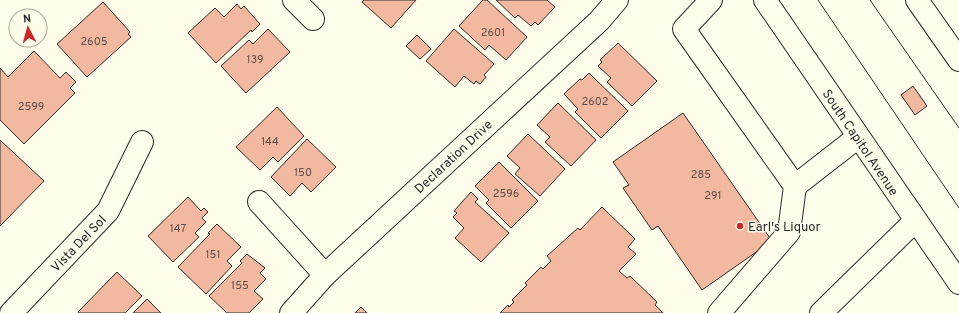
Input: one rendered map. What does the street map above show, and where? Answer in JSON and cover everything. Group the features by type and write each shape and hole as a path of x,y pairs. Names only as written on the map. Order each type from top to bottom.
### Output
{"street":[{"path":"294,0 313,19"},
{"name":"Declaration Drive","path":"291,313 325,275 599,21 617,0"},
{"path":"711,0 684,29 795,186 790,232 719,313"},
{"name":"South Capitol Avenue","path":"765,0 915,221 959,283"},
{"path":"918,0 959,60"},
{"path":"795,186 858,136"},
{"name":"Vista Del Sol","path":"11,313 108,211 142,142"},
{"path":"259,202 325,275"},
{"path":"820,313 915,221"}],"building":[{"path":"364,0 416,0 391,28 362,2"},
{"path":"483,0 487,0 527,37 506,60 489,45 485,50 459,26"},
{"path":"496,0 547,0 555,7 538,25 535,22 531,26 518,15 515,18"},
{"path":"103,2 130,32 128,34 131,37 87,77 57,44"},
{"path":"237,4 241,9 244,6 260,24 252,32 251,30 216,63 188,33 215,8 224,17"},
{"path":"268,29 290,52 246,93 221,66 249,40 253,44"},
{"path":"454,29 494,64 484,75 486,77 480,84 476,81 474,84 464,76 455,87 426,61"},
{"path":"417,35 431,49 420,59 406,46"},
{"path":"618,43 657,81 632,106 607,82 611,78 598,66 602,62 600,60"},
{"path":"34,51 60,78 66,72 76,82 70,88 75,93 24,144 0,120 0,68 8,77"},
{"path":"589,73 628,111 601,138 575,112 578,109 564,94"},
{"path":"913,86 927,106 915,115 901,95"},
{"path":"558,103 596,140 571,166 545,142 550,137 537,125"},
{"path":"277,107 304,136 278,162 273,157 260,170 236,147"},
{"path":"683,113 772,241 702,290 658,226 652,230 623,188 629,185 613,162"},
{"path":"528,134 565,169 540,196 515,174 520,168 507,156"},
{"path":"307,139 336,167 311,192 302,183 290,196 271,177"},
{"path":"0,140 44,181 0,226"},
{"path":"499,162 538,201 511,228 486,203 489,200 475,186"},
{"path":"471,192 478,199 475,202 509,233 481,262 455,238 464,228 453,217 457,213 454,211"},
{"path":"188,197 201,211 204,208 208,212 202,218 206,222 195,233 199,237 173,262 148,236"},
{"path":"602,207 635,239 628,247 636,254 619,271 627,278 630,276 657,302 655,305 663,313 500,313 508,305 509,307 514,302 512,300 527,285 525,283 541,267 543,269 551,261 547,256 578,228 580,230"},
{"path":"217,224 241,247 227,261 232,266 206,294 178,267 210,234 208,233"},
{"path":"247,254 265,268 260,273 266,279 254,291 263,299 249,313 227,313 209,296 242,263 240,261"},
{"path":"117,272 142,296 125,313 79,313 78,312"},
{"path":"147,299 161,313 133,313"},
{"path":"361,307 367,313 355,313"}],"tram line":[{"path":"818,0 959,208"},
{"path":"870,0 959,128"}],"place":[{"name":"Earl's Liquor","path":"740,226"}]}
